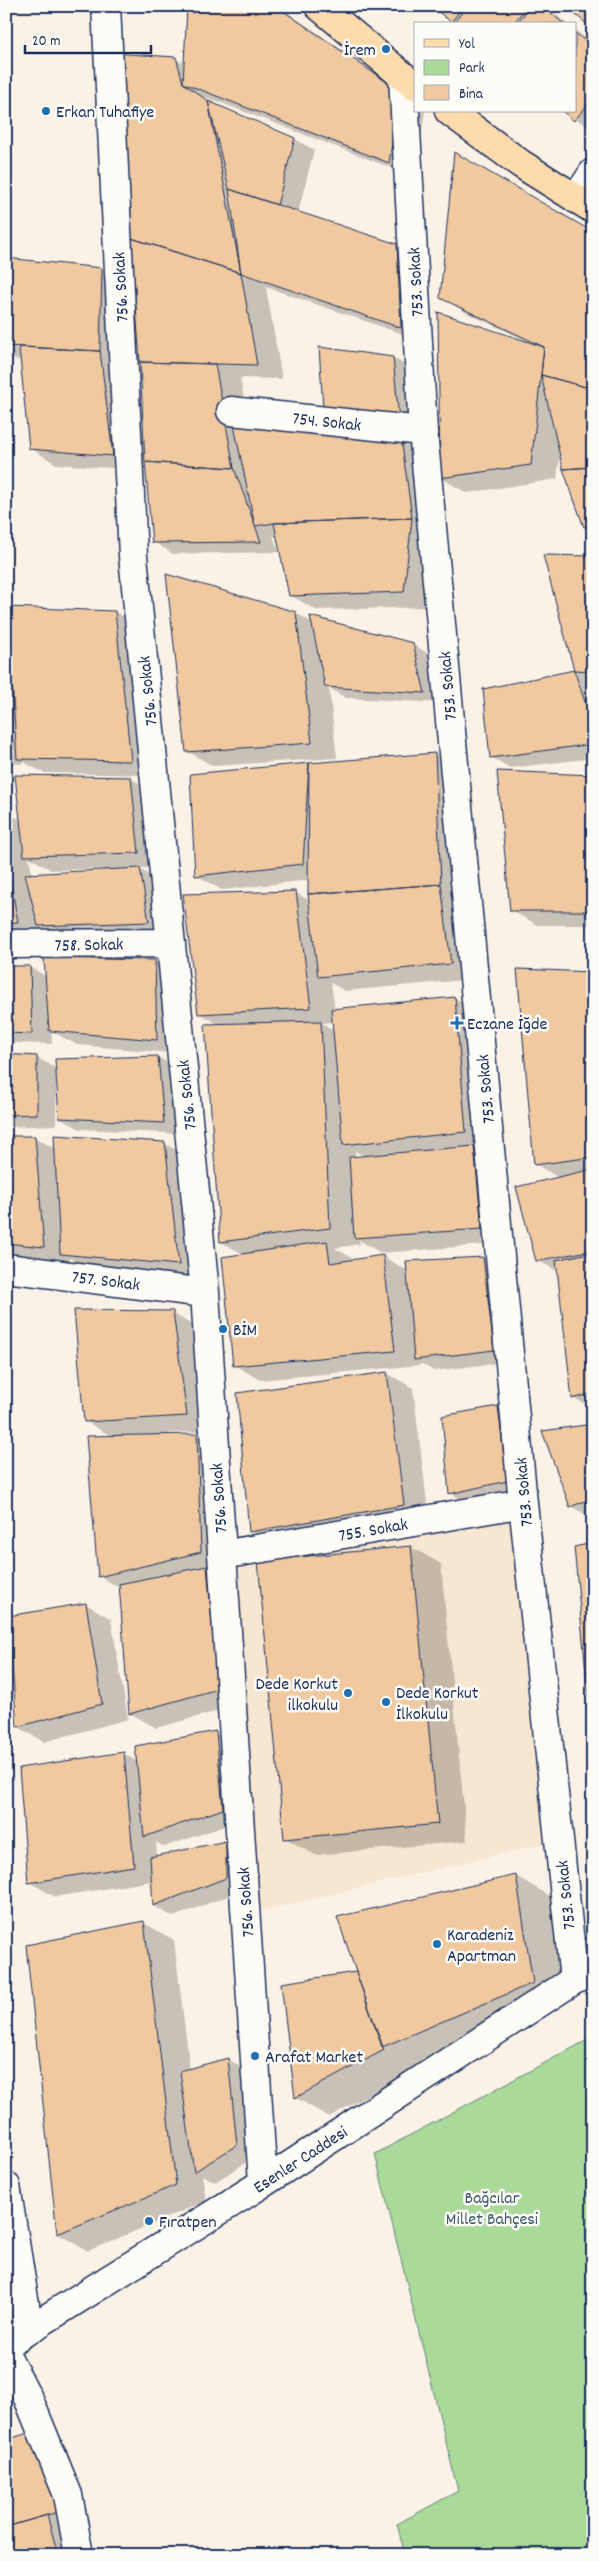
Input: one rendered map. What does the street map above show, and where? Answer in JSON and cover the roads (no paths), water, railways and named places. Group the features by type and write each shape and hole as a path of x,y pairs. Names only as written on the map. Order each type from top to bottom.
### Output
{"main road":[{"path":"319,6 409,82"},
{"path":"450,112 521,164 584,204"}],"street":[{"name":"756. Sokak","path":"106,6 134,556 205,1293 263,2183"},
{"name":"753. Sokak","path":"409,82 423,431 523,1503 584,1976"},
{"path":"584,204 593,173"},
{"name":"754. Sokak","path":"231,412 423,431"},
{"name":"758. Sokak","path":"6,944 171,943"},
{"name":"757. Sokak","path":"6,1268 205,1293"},
{"name":"755. Sokak","path":"222,1554 523,1503"},
{"name":"Esenler Caddesi","path":"6,2344 263,2183 584,1976"},
{"path":"6,2186 29,2330"},
{"path":"6,2355 29,2400 68,2496 80,2555"}],"place":[{"name":"İrem","path":"386,49"},
{"name":"Erkan Tuhafiye","path":"46,111"},
{"name":"Eczane İğde","path":"457,1023"},
{"name":"BİM","path":"223,1329"},
{"name":"Dede Korkut ilkokulu","path":"348,1693"},
{"name":"Dede Korkut İlkokulu","path":"386,1702"},
{"name":"Karadeniz Apartman","path":"437,1944"},
{"name":"Arafat Market","path":"255,2056"},
{"name":"Fıratpen","path":"149,2221"}],"park label":[{"name":"Bağcılar Millet Bahçesi","path":"492,2207"}]}
